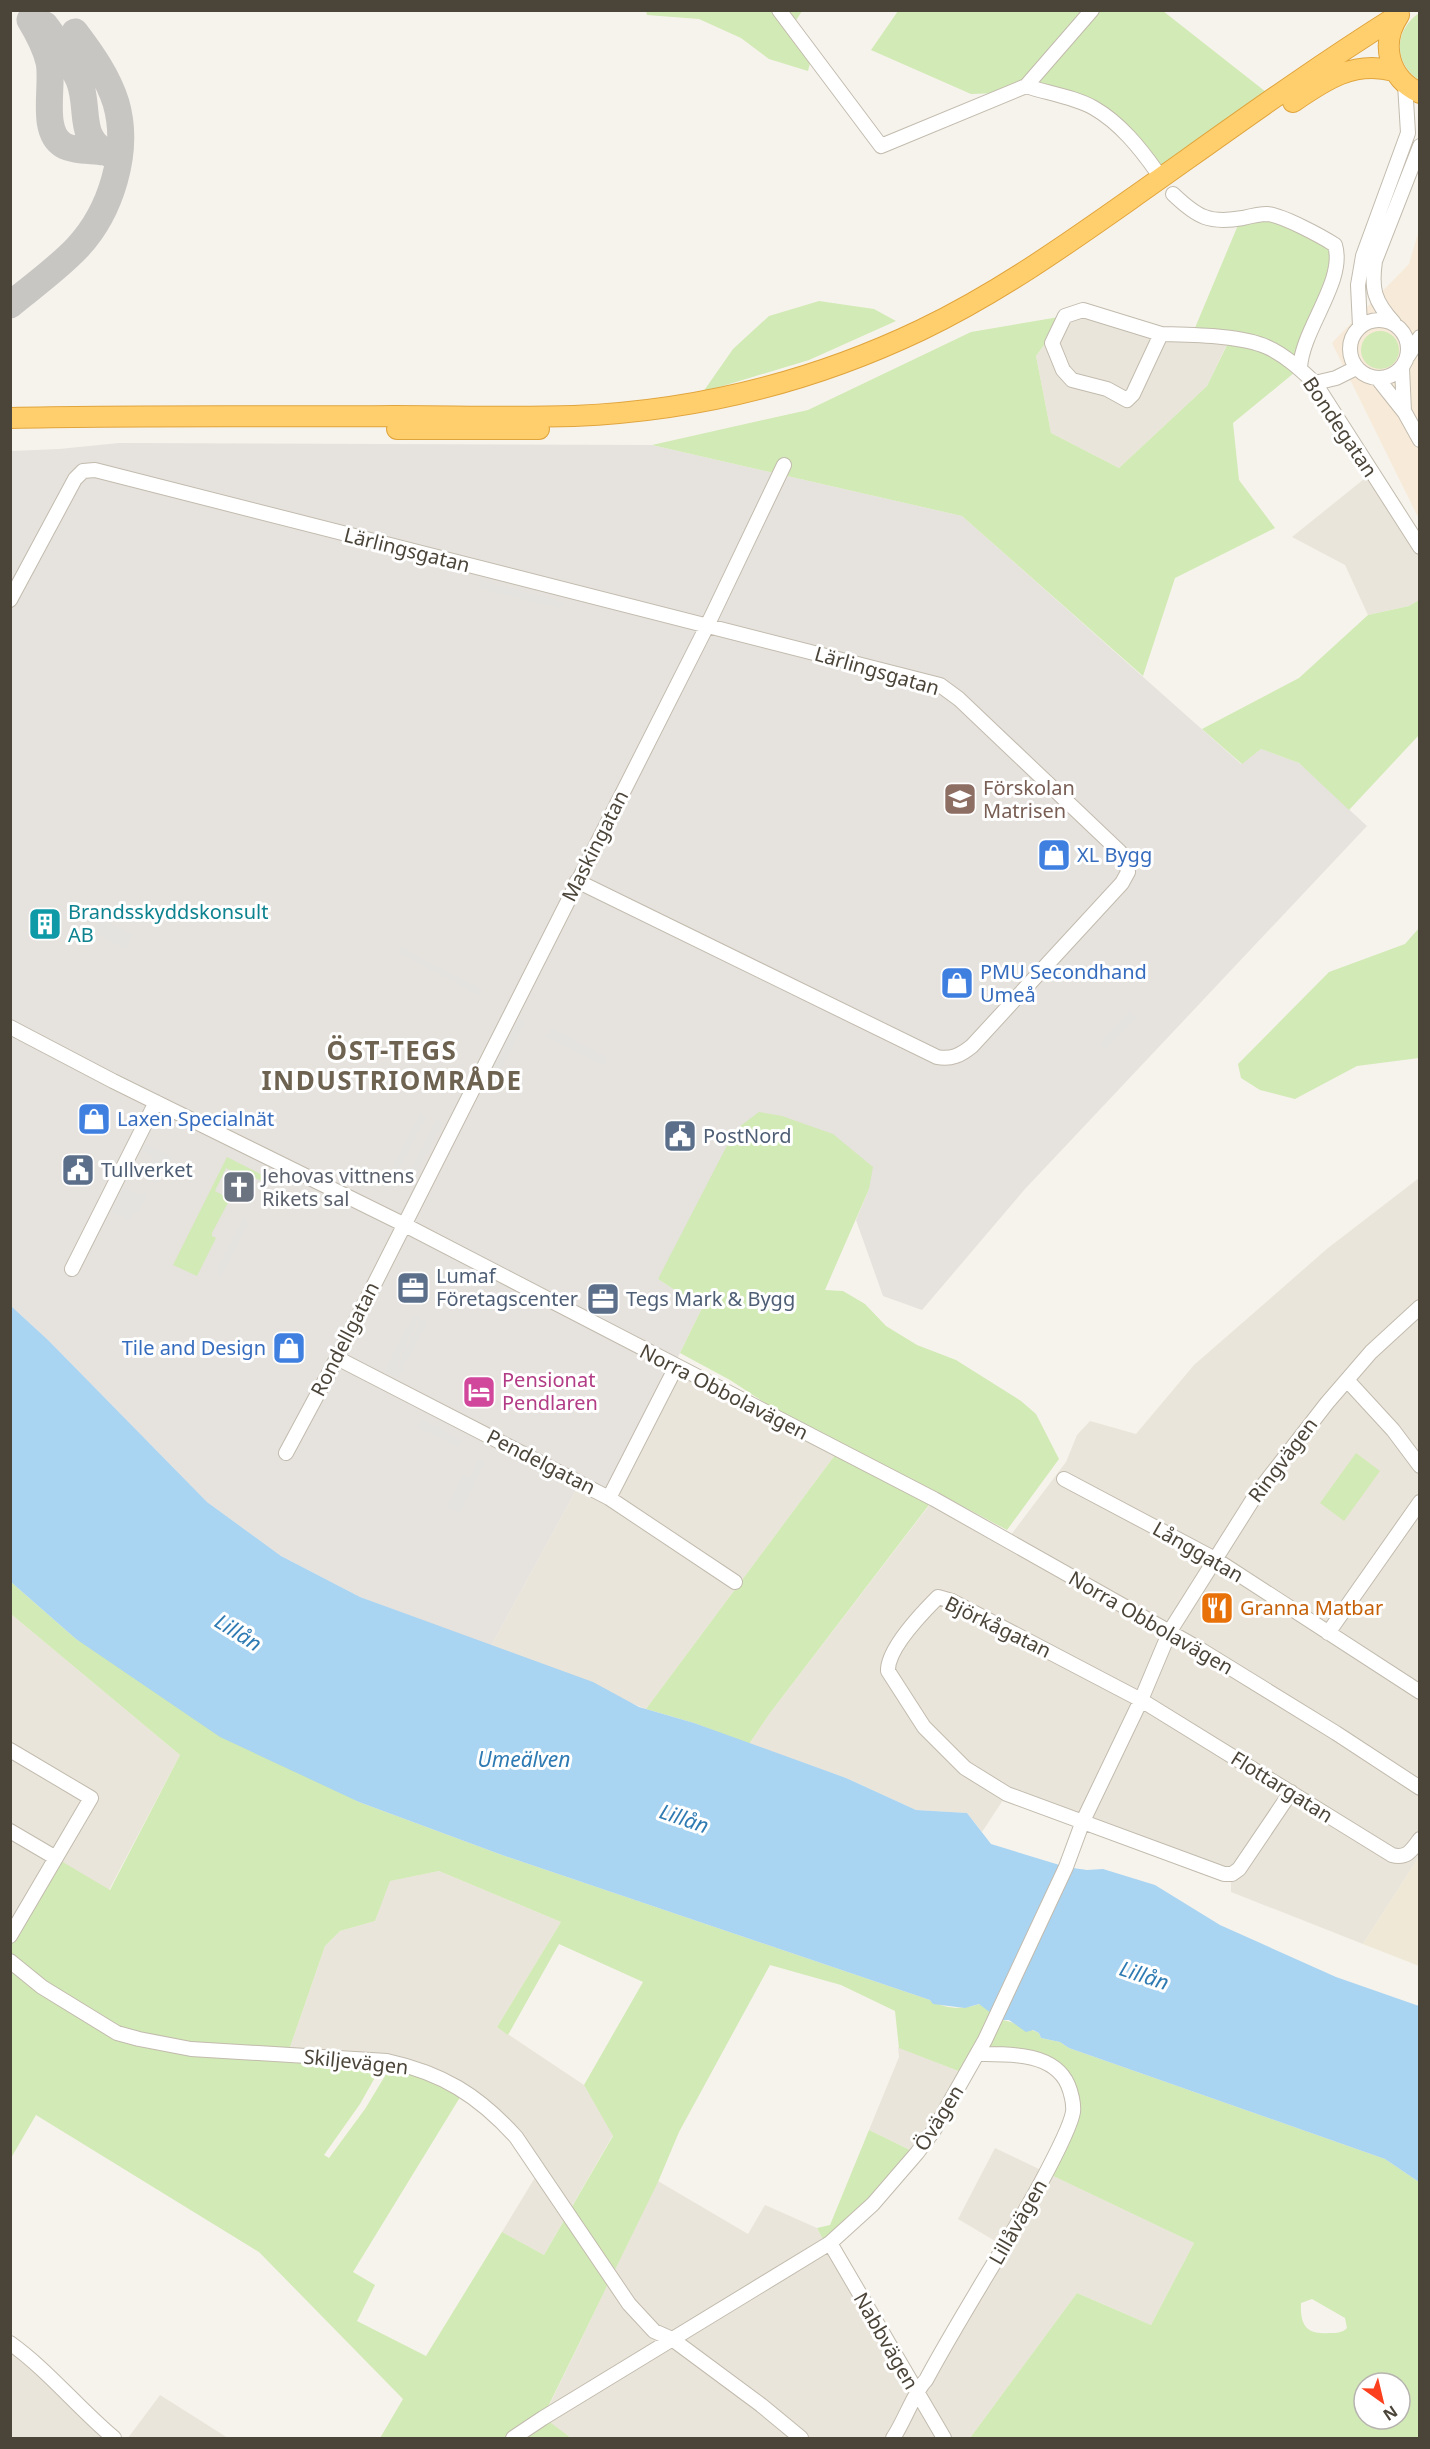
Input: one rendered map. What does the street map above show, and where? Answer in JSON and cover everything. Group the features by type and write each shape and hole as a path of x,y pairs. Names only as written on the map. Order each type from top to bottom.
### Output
{"highway":[{"path":"1400,14 1390,30 1389,59 1406,83"},
{"path":"10,418 575,416 672,407 751,392 849,362 884,348 1006,285 1400,14"},
{"path":"10,429 327,428 468,431 535,429 654,422 759,404 827,382 934,338 1030,283 1303,96 1350,69 1380,67 1406,83"}],"street":[{"path":"779,10 881,146 1026,86 1092,10"},
{"path":"1360,326 1358,285 1364,256 1408,133 1406,83"},
{"path":"1026,86 1093,107 1115,124 1141,150 1157,172"},
{"path":"1405,413 1401,387 1407,339 1377,302 1372,280 1375,261 1419,146"},
{"path":"1173,194 1192,212 1205,218 1221,220 1268,214 1335,245 1337,267 1321,308 1304,342 1300,368"},
{"name":"Bondegatan","path":"1161,334 1133,394 1127,400 1107,389 1072,380 1062,370 1052,343 1065,316 1083,310 1161,334 1230,338 1266,346 1300,368 1315,383 1419,547"},
{"path":"1394,323 1376,319 1360,326 1354,333 1349,351 1356,368 1362,374 1378,378 1395,374 1405,362 1419,337"},
{"path":"1315,383 1336,378 1356,368"},
{"path":"1378,378 1405,413 1419,440"},
{"name":"Maskingatan","path":"403,1224 707,627 784,465"},
{"name":"Lärlingsgatan","path":"10,600 75,479 83,471 96,470 940,685 959,699 1119,851 1125,858 1128,872 1122,883 972,1046 963,1053 944,1058 937,1057 577,881"},
{"name":"Norra Obbolavägen","path":"10,1027 403,1224 934,1499 1170,1631 1336,1733 1419,1788"},
{"path":"72,1269 156,1102"},
{"name":"Rondellgatan","path":"286,1453 337,1358 403,1224"},
{"name":"Ringvägen","path":"1170,1631 1257,1493 1371,1352 1419,1307"},
{"name":"Pendelgatan","path":"337,1358 609,1498 735,1582"},
{"path":"609,1498 676,1367"},
{"path":"1347,1380 1393,1430 1419,1466"},
{"name":"Långgatan","path":"1064,1479 1215,1559 1419,1692"},
{"path":"1328,1633 1419,1502"},
{"name":"Björkågatan","path":"1083,1821 1007,1794 965,1768 918,1718 888,1671 890,1655 927,1607 938,1597 952,1601 1141,1700"},
{"name":"Övägen","path":"513,2439 830,2243 873,2204 917,2153 934,2130 986,2040 1066,1867 1083,1821 1141,1700 1170,1631"},
{"name":"Flottargatan","path":"1141,1700 1392,1855 1407,1854 1419,1839"},
{"path":"10,1749 91,1798 10,1936"},
{"path":"1083,1821 1224,1874 1232,1874 1239,1869 1291,1792"},
{"path":"10,1831 56,1858"},
{"name":"Skiljevägen","path":"10,1961 42,1987 117,2033 191,2049 387,2061 413,2067 462,2089 498,2117 516,2137 629,2304 654,2331 672,2339"},
{"name":"Lillåvägen","path":"893,2439 920,2385 926,2380 958,2320 1005,2246 1047,2173 1073,2112 1067,2083 1045,2061 1009,2055 978,2054"},
{"name":"Nabbvägen","path":"830,2243 944,2439"},
{"path":"672,2339 801,2439"},
{"path":"10,2343 36,2361 88,2417 114,2439"}],"shaded area":[{"path":"1419,230 1419,519 1332,343 1409,264"},
{"path":"1083,310 1161,334 1230,338 1207,386 1119,468 1051,433 1036,356 1065,316"},
{"path":"119,443 652,445 962,516 1241,764 1261,749 1299,763 1367,826 1025,1189 922,1310 883,1296 856,1220 869,1189 658,1279 702,1308 609,1498 580,1483 491,1646 360,1597 281,1556 207,1502 48,1340 11,1306 11,451"},
{"path":"1369,475 1419,552 1419,600 1409,606 1368,615 1345,565 1292,537"},
{"path":"480,580 564,602 563,609 479,588"},
{"path":"100,919 133,935 126,949 92,932"},
{"path":"401,947 483,990 479,995 397,953"},
{"path":"1130,1010 1137,1017 1106,1050 1099,1044"},
{"path":"518,1018 526,1022 493,1086 486,1082"},
{"path":"551,1028 608,1057 605,1066 547,1037"},
{"path":"420,1113 427,1117 399,1170 393,1167"},
{"path":"437,1118 443,1122 412,1182 406,1178"},
{"path":"145,1143 172,1157 157,1183 142,1177 154,1157 141,1150"},
{"path":"1419,1178 1419,1857 1363,1944 1231,1892 1231,1874 1007,1794 982,1832 967,1813 916,1810 846,1778 749,1744 770,1713 934,1499 1007,1540 1066,1462 1077,1435 1090,1421 1136,1434 1194,1365 1328,1248"},
{"path":"123,1187 139,1195 141,1192 147,1195 137,1215 134,1213 130,1220 111,1211"},
{"path":"243,1216 248,1223 221,1278 216,1270"},
{"path":"414,1314 420,1318 391,1375 384,1371"},
{"path":"421,1319 427,1322 398,1378 392,1375"},
{"path":"678,1373 838,1451 646,1709 491,1646 580,1483"},
{"path":"422,1419 462,1440 458,1447 417,1427"},
{"path":"479,1459 486,1462 460,1513 447,1507 463,1474 469,1478"},
{"path":"11,1614 180,1755 109,1890 11,1936"},
{"path":"1419,1857 1419,1966 1363,1944"},
{"path":"439,1871 561,1922 497,2027 584,2085 613,2135 544,2255 502,2232 542,2166 443,2074 289,2050 325,1946 340,1931 375,1921 389,1881"},
{"path":"898,2047 961,2072 930,2126 912,2151 869,2130 899,2057"},
{"path":"995,2148 1194,2243 1151,2325 1077,2293 970,2438 571,2438 543,2418 658,2181 748,2234 765,2205 817,2228 912,2395 1007,2248 958,2219"},
{"path":"10,2343 114,2438 11,2438"},
{"path":"160,2395 228,2438 128,2438"}],"green space":[{"path":"646,11 802,11 795,22 812,55 808,71 769,59 741,38 699,19 647,15"},
{"path":"898,11 1163,11 1266,92 1157,172 1093,107 1026,86 998,93 971,94 871,50"},
{"path":"1419,13 1419,80 1405,65 1400,46 1405,28"},
{"path":"1268,214 1337,253 1300,368 1233,423 1239,480 1275,528 1175,578 1143,676 962,516 652,445 808,410 971,332 1065,316 1036,356 1051,433 1119,468 1207,386 1230,339 1192,335 1241,218"},
{"path":"819,301 874,309 896,321 809,360 703,392 733,349 769,316"},
{"path":"1380,331 1394,336 1399,350 1394,364 1380,369 1366,364 1361,350 1366,336"},
{"path":"1419,600 1419,735 1349,810 1299,763 1261,749 1242,764 1202,729 1299,678 1368,615 1409,606"},
{"path":"1419,928 1419,1058 1357,1066 1295,1099 1260,1090 1241,1078 1238,1064 1329,972 1405,944"},
{"path":"759,1112 782,1116 833,1134 873,1167 869,1189 825,1290 843,1291 865,1304 886,1326 917,1345 956,1360 1021,1401 1036,1414 1059,1459 1007,1530 938,1493 770,1713 749,1744 694,1723 646,1709 838,1451 730,1380 680,1353 702,1308 658,1279 735,1130"},
{"path":"227,1157 266,1177 264,1182 252,1177 250,1180 226,1168 215,1191 230,1199 212,1233 212,1236 216,1238 197,1276 173,1265"},
{"path":"1356,1453 1380,1471 1344,1521 1320,1503"},
{"path":"11,1582 76,1639 359,1802 502,1855 941,2005 960,2008 979,2004 992,2014 961,2072 899,2048 895,2011 841,1985 770,1965 679,2132 658,2182 543,2417 571,2438 380,2438 403,2399 259,2252 36,2115 11,2158 11,1936 56,1858 110,1890 180,1755 11,1614","holes":["439,1871 561,1922 497,2027 508,2035 559,1944 643,1982 584,2085 613,2136 544,2255 502,2232 426,2356 357,2321 375,2285 353,2272 462,2094 391,2066 365,2109 329,2158 324,2155 360,2104 382,2065 289,2050 325,1946 340,1931 375,1921 390,1881"]},
{"path":"1000,2020 1008,2021 1039,2033 1041,2038 1060,2042 1069,2048 1385,2159 1419,2182 1419,2438 970,2438 1077,2293 1151,2325 1194,2243 1047,2173 1072,2099 1045,2062 978,2054","holes":["1312,2299 1345,2318 1347,2328 1341,2332 1315,2332 1303,2323 1301,2303"]},
{"path":"869,2130 912,2151 868,2201 824,2241 817,2228 830,2225"}],"water":[{"name":"Umeälven","path":"11,1306 48,1340 207,1502 281,1556 360,1597 593,1682 639,1707 694,1723 846,1778 916,1810 967,1813 991,1844 1066,1867 1087,1870 1103,1869 1155,1885 1220,1925 1336,1977 1419,2006 1419,2182 1385,2159 1069,2048 1060,2042 1041,2038 1039,2033 1033,2030 1026,2032 1009,2020 1000,2020 979,2004 965,2008 933,2004 930,2000 502,1855 359,1802 220,1737 76,1639 11,1582"}],"taxiway":[{"path":"30,20 49,62 50,119 56,138 63,145 72,148 104,152"},
{"path":"45,25 64,51 79,80 88,133 100,149 112,155"},
{"path":"10,305 53,270 77,248 89,233 108,199 119,160 120,122 113,93 93,57 75,32"}],"place":[{"name":"Förskolan Matrisen","path":"960,799"},
{"name":"XL Bygg","path":"1054,855"},
{"name":"Brandsskyddskonsult AB","path":"45,924"},
{"name":"PMU Secondhand Umeå","path":"957,983"},
{"name":"Laxen Specialnät","path":"94,1119"},
{"name":"PostNord","path":"680,1136"},
{"name":"Tullverket","path":"78,1170"},
{"name":"Jehovas vittnens Rikets sal","path":"239,1187"},
{"name":"Lumaf Företagscenter","path":"413,1288"},
{"name":"Tegs Mark & Bygg","path":"603,1299"},
{"name":"Tile and Design","path":"289,1348"},
{"name":"Pensionat Pendlaren","path":"479,1392"},
{"name":"Granna Matbar","path":"1217,1608"}],"district":[{"name":"ÖST-TEGS INDUSTRIOMRÅDE","path":"392,1066"}],"water label":[{"name":"Lillån","path":"238,1633"},
{"name":"Lillån","path":"684,1819"},
{"name":"Lillån","path":"1144,1976"}]}
